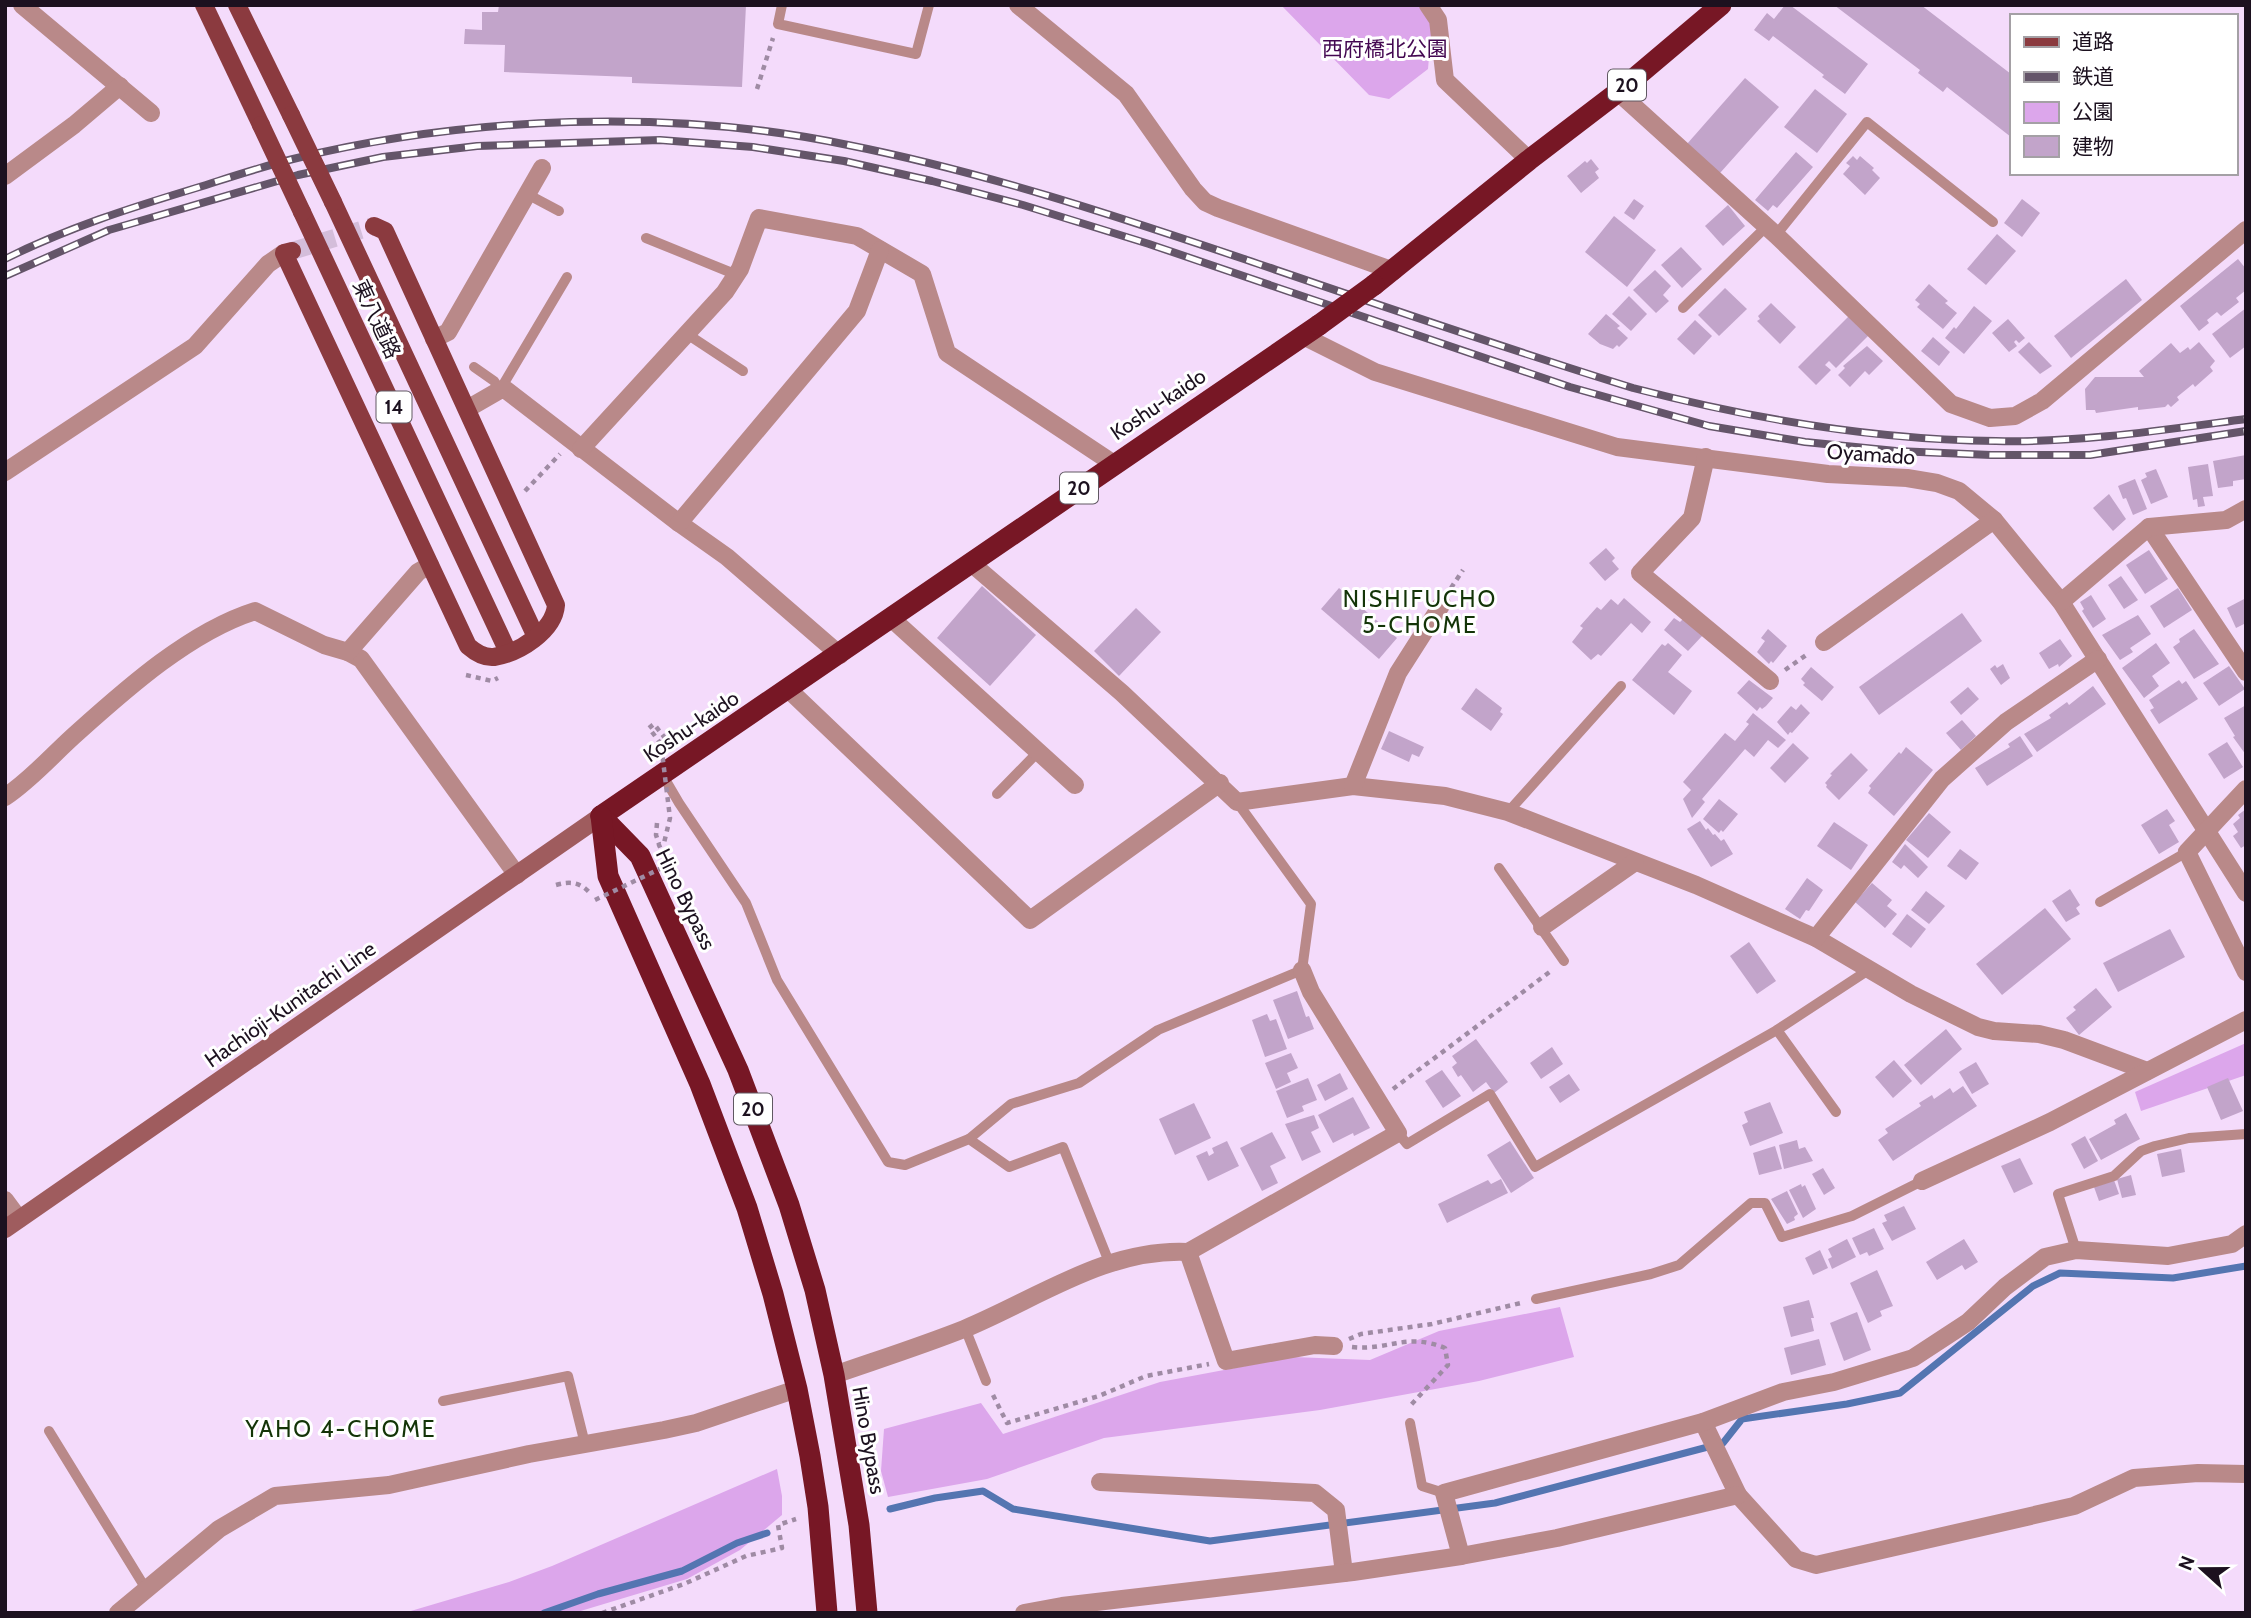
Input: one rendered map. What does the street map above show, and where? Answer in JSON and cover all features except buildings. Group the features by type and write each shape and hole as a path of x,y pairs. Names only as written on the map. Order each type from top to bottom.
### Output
{"highway":[{"name":"Koshu-kaido","path":"601,816 840,655 1394,271 1529,160 1618,92 1721,5"},
{"name":"Hino Bypass","path":"601,816 640,856 738,1070 793,1217 815,1290 834,1375 859,1525 867,1613"},
{"name":"20","path":"601,816 608,876 700,1084 742,1196 773,1294 807,1438 818,1507 827,1613"}],"main road":[{"name":"東八道路","path":"204,5 508,652"},
{"name":"東八道路","path":"237,5 333,202 536,637"},
{"path":"288,252 468,646 479,655 492,657 536,637 555,616 556,605 385,232 374,226"},
{"name":"Hachioji-Kunitachi Line","path":"12,1224 601,816"}],"street":[{"path":"22,5 151,113"},
{"path":"1018,5 1126,94 1192,189 1205,202 1394,271"},
{"path":"1427,5 1438,20 1446,80 1529,160"},
{"path":"5,176 74,125 120,86"},
{"path":"1618,92 1771,231 1951,404 1990,418 2015,416 2042,401 2246,230"},
{"path":"434,339 448,332 542,168"},
{"path":"576,445 725,292 737,275 759,218 857,236 922,274 947,353 1114,464"},
{"path":"678,523 857,311 880,250"},
{"path":"5,472 195,346 268,264 288,252"},
{"name":"Oyamado","path":"1311,331 1375,372 1617,447 1828,474 1907,478 1937,483 1959,491 1994,520 2061,602 2246,892"},
{"path":"467,409 500,390 506,390 678,523 727,556 840,655"},
{"path":"1706,457 1692,517 1640,573 1770,681"},
{"path":"2061,602 2149,527 2226,520 2246,509"},
{"path":"1824,642 1994,520"},
{"path":"2149,527 2246,672"},
{"path":"971,563 1122,693 1237,802 1353,786 1445,796 1508,812 1696,885 1816,938 1945,1013 1978,1027 1994,1031 2039,1034 2064,1040 2147,1071"},
{"path":"348,652 418,572 430,565"},
{"path":"1353,786 1398,674 1442,604"},
{"path":"5,797 18,789 77,732 133,685 227,620 255,611 324,645 361,659 517,875"},
{"path":"892,619 1075,785"},
{"path":"1816,938 1942,779 2006,722 2098,659"},
{"path":"789,690 1030,920 1220,783"},
{"path":"2246,789 2186,852 2246,972"},
{"path":"1542,927 1635,862"},
{"path":"834,1375 965,1328 1109,1262 1165,1251 1188,1252 1398,1133 1311,992 1302,970"},
{"path":"1922,1181 2050,1122 2246,1020"},
{"path":"5,1200 12,1224"},
{"path":"1461,1556 1445,1497 1706,1429 1783,1392 1834,1381 1913,1358 1968,1322 2005,1287 2045,1257 2076,1250 2168,1256 2232,1244 2246,1234"},
{"path":"1188,1252 1226,1361 1315,1345 1334,1346"},
{"path":"118,1613 219,1528 275,1496 389,1485 529,1454 696,1423 797,1389"},
{"path":"1706,1429 1738,1495 1796,1559 1816,1565 2074,1506 2134,1478 2198,1473 2246,1474"},
{"path":"1100,1482 1315,1493 1336,1510 1344,1573"},
{"path":"1024,1613 1461,1556 1557,1538 1738,1495"}],"lane":[{"path":"782,5 778,24 916,54 929,5"},
{"path":"1683,309 1771,231 1867,122 1993,222"},
{"path":"527,194 559,211"},
{"path":"646,238 737,275"},
{"path":"474,367 494,381 500,390 568,276"},
{"path":"687,334 743,371"},
{"path":"1508,812 1621,686"},
{"path":"997,794 1038,751"},
{"path":"662,774 746,903 777,981 888,1162 905,1165 969,1139 1012,1104 1079,1083 1158,1030 1302,970 1311,904 1237,802"},
{"path":"2100,902 2186,852"},
{"path":"1499,868 1564,961"},
{"path":"1398,1133 1406,1144 1490,1094 1535,1167 1777,1030 1870,969"},
{"path":"1777,1030 1836,1112"},
{"path":"2076,1250 2058,1194 2113,1175 2141,1151 2155,1146 2189,1138 2246,1134"},
{"path":"969,1139 1009,1167 1063,1147 1109,1262"},
{"path":"1536,1299 1651,1274 1679,1265 1751,1203 1765,1203 1782,1237 1852,1216 1922,1181"},
{"path":"965,1328 986,1381"},
{"path":"443,1401 568,1376 585,1444"},
{"path":"1410,1423 1422,1486 1445,1497"},
{"path":"49,1431 146,1589"}],"path":[{"path":"757,89 778,24"},
{"path":"522,494 576,445"},
{"path":"1789,667 1808,654"},
{"path":"659,845 664,843 670,818 661,744 649,728 654,724 668,742"},
{"path":"556,885 577,883 587,890 594,900 668,865 656,835 657,823"},
{"path":"1378,1100 1564,961"},
{"path":"1334,1346 1360,1334 1457,1319 1536,1299"},
{"path":"1334,1346 1370,1349 1399,1341 1429,1342 1445,1348 1448,1365 1409,1405 1410,1423"},
{"path":"986,1381 1007,1423 1099,1396 1146,1376 1226,1361"},
{"path":"602,1613 684,1584 746,1556 782,1548 778,1524 796,1519"}],"green space":[{"name":"西府橋北公園","path":"1281,5 1421,5 1438,22 1428,69 1389,99 1369,95"},
{"path":"2246,1043 2246,1075 2141,1111 2135,1092"},
{"path":"1560,1307 1574,1357 1479,1381 1320,1410 1104,1438 987,1479 888,1497 881,1471 884,1429 981,1403 1003,1434 1160,1382 1293,1357 1370,1360 1439,1331"},
{"path":"777,1469 782,1515 740,1550 687,1579 574,1613 404,1613 509,1582 552,1566"}],"waterway":[{"path":"890,1509 935,1498 983,1491 1013,1509 1210,1541 1495,1503 1723,1443 1742,1419 1847,1404 1900,1393 2033,1286 2060,1273 2173,1278 2246,1266"},
{"path":"544,1613 598,1594 682,1571 737,1543 767,1533"}],"tunnel":[{"path":"292,251 374,226"}],"railway":[{"path":"5,259 75,228 147,203 293,159 360,145 429,133 570,122 712,126 781,133 949,168 1149,227 1488,342 1633,388 1768,418 1904,437 2027,441 2121,435 2246,419"},
{"path":"5,276 109,230 298,175 383,157 477,146 660,140 753,147 844,161 1023,205 1149,244 1570,387 1709,426 1805,442 1896,451 1991,455 2090,455 2246,431"}],"district":[{"name":"NISHIFUCHO 5-CHOME","path":"1420,612"},
{"name":"YAHO 4-CHOME","path":"341,1429"}]}
